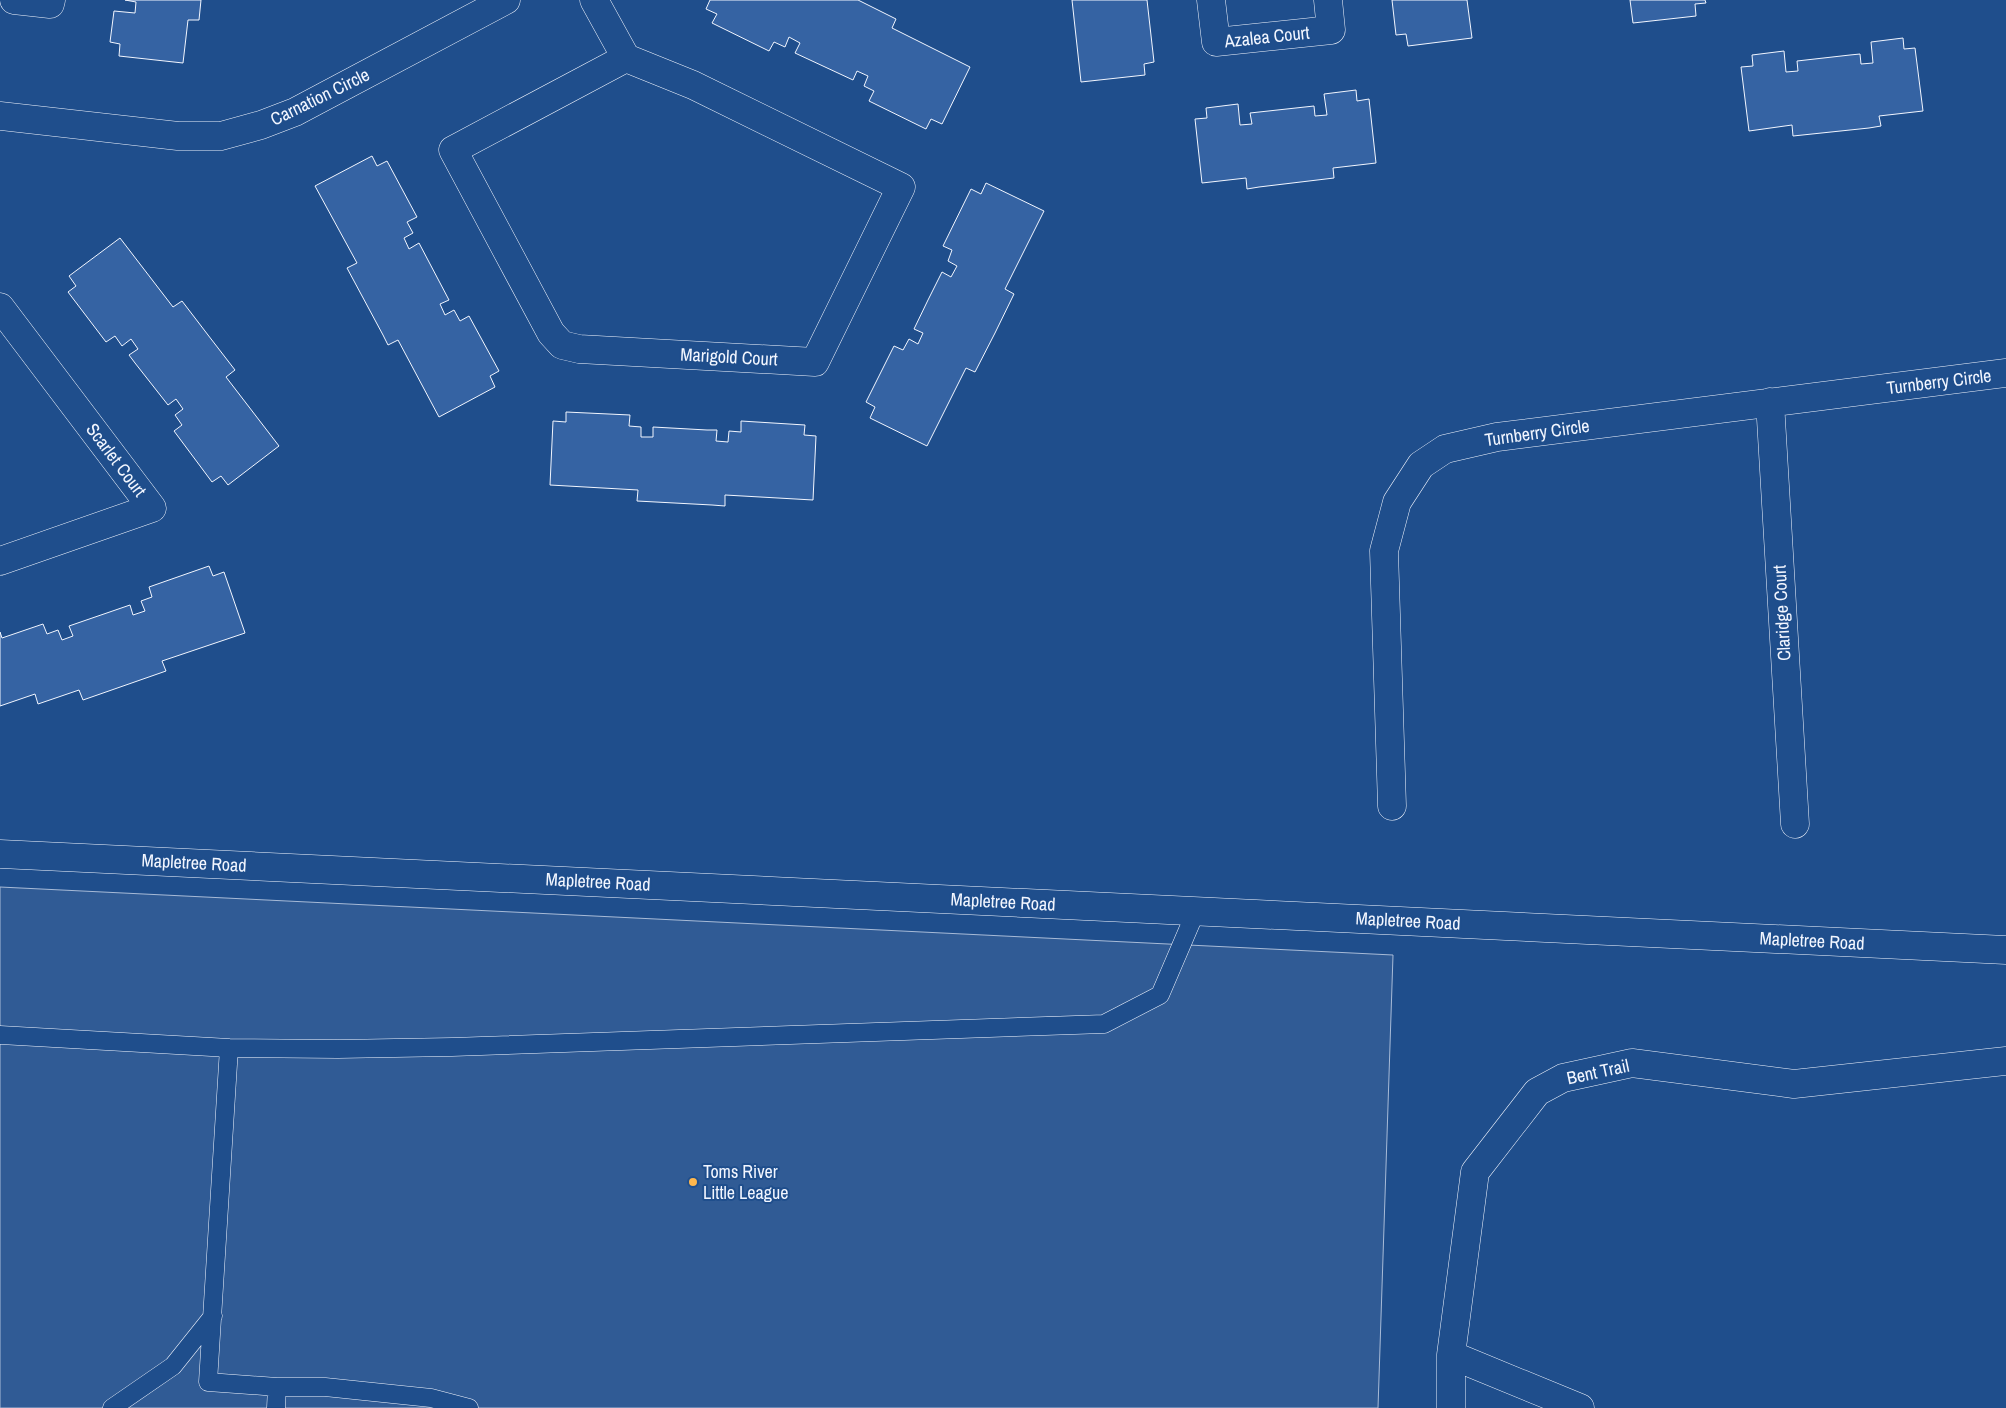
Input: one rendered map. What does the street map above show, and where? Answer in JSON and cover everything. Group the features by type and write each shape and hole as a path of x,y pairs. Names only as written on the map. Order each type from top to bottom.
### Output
{"street":[{"path":"14,0 50,4 51,0"},
{"name":"Carnation Circle","path":"0,116 178,136 221,136 261,125 295,112 506,0"},
{"path":"594,0 626,58"},
{"name":"Azalea Court","path":"1211,0 1216,42 1331,30 1328,0"},
{"name":"Marigold Court","path":"626,58 693,85 901,187 815,362 579,349 562,345 551,333 453,150 626,58"},
{"name":"Scarlet Court","path":"0,307 152,508 0,561"},
{"name":"Turnberry Circle","path":"1392,806 1384,551 1397,502 1421,466 1445,449 1497,437 2006,373"},
{"name":"Claridge Court","path":"1770,402 1795,824"},
{"name":"Mapletree Road","path":"0,854 2006,950"},
{"name":"Bent Trail","path":"1451,1408 1451,1355 1475,1172 1538,1092 1564,1078 1632,1063 1794,1084 2006,1061"},
{"path":"1451,1355 1580,1408"}],"lane":[{"path":"0,1035 230,1048 338,1049 1104,1024 1160,995 1196,911"},
{"path":"230,1048 208,1382 276,1387 325,1387 431,1398 469,1408"},
{"path":"112,1408 172,1366 213,1316"},
{"path":"276,1387 276,1408"}],"shaded area":[{"name":"Toms River Little League","path":"0,887 1393,955 1378,1408 0,1408"}],"building":[{"path":"125,0 201,0 199,20 188,20 183,63 119,56 120,44 110,42 114,11 135,13 136,2"},
{"path":"710,0 858,0 896,19 892,28 970,67 942,124 931,119 926,129 869,101 874,91 864,86 868,76 857,71 853,80 795,53 800,43 789,37 785,47 774,42 769,51 712,23 717,14 706,9"},
{"path":"1072,0 1147,0 1154,62 1144,64 1145,75 1081,82"},
{"path":"1392,0 1467,0 1472,38 1408,46 1406,34 1396,35"},
{"path":"1630,0 1705,0 1706,3 1695,4 1696,16 1633,23"},
{"path":"1903,38 1904,49 1915,48 1923,111 1879,116 1881,126 1869,128 1793,136 1792,125 1749,131 1741,67 1753,66 1752,55 1784,51 1786,72 1798,71 1797,61 1850,55 1860,54 1861,64 1873,63 1871,42"},
{"path":"1356,90 1357,101 1369,99 1376,163 1333,168 1334,178 1247,189 1246,178 1202,183 1195,119 1207,118 1206,108 1238,104 1240,125 1252,124 1250,113 1314,106 1315,116 1327,115 1324,94"},
{"path":"372,156 377,166 387,161 417,217 407,222 413,233 404,238 409,249 419,243 449,300 440,304 445,315 454,310 460,321 469,316 499,371 490,376 495,387 439,417 398,340 388,345 347,268 357,263 315,186"},
{"path":"986,183 1044,211 1005,289 1014,294 995,333 975,372 966,368 927,446 870,418 875,407 866,402 894,346 903,350 909,339 918,344 923,333 914,329 942,272 951,277 957,266 948,261 952,250 943,246 971,189 981,194"},
{"path":"120,238 173,307 182,301 235,370 226,377 279,446 228,485 221,476 212,482 174,431 182,425 175,415 183,409 176,399 168,405 129,355 138,349 131,339 122,346 115,336 106,342 68,292 76,286 69,276"},
{"path":"566,412 630,415 629,426 641,427 641,437 653,437 653,427 717,430 716,441 728,442 729,431 741,432 741,421 805,425 804,435 816,436 813,500 725,495 725,506 637,501 638,490 550,485 553,421 566,422"},
{"path":"209,566 213,576 224,572 245,633 162,661 166,671 83,700 79,690 38,704 35,694 0,706 0,632 2,638 43,624 47,634 58,630 62,640 73,636 69,626 130,605 133,615 145,611 141,601 152,597 149,587"}],"place":[{"name":"Toms River Little League","path":"693,1182"}]}
